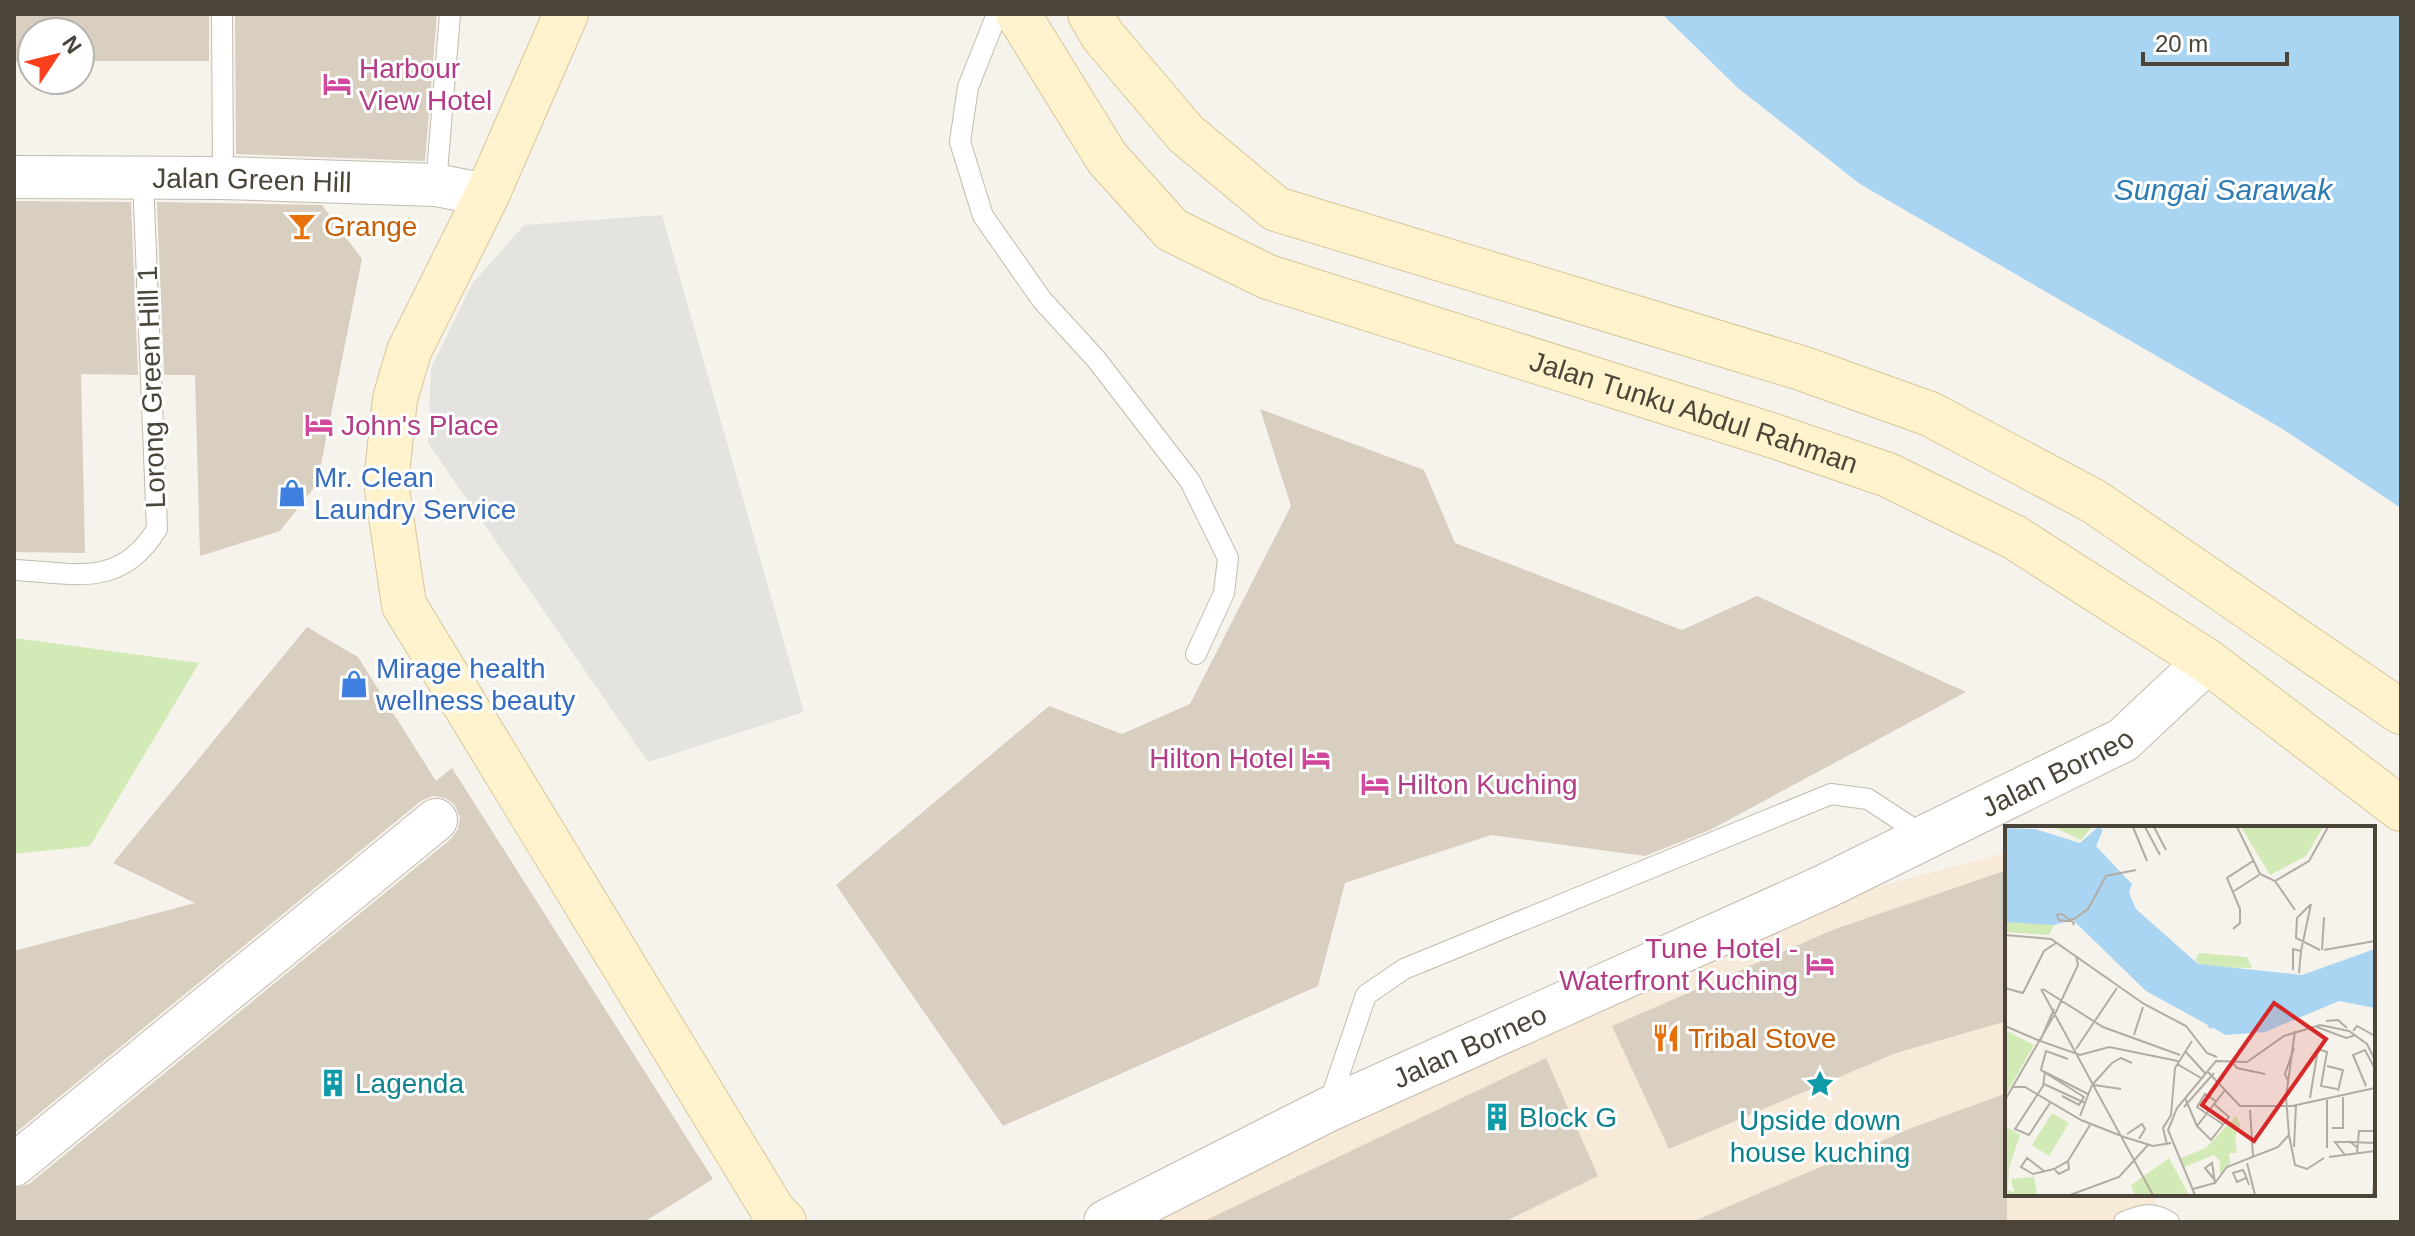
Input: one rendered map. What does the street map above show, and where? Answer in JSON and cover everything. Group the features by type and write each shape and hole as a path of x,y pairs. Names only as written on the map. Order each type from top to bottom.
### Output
{"main road":[{"path":"566,14 487,195 409,351 395,399 386,482 404,605 774,1212 784,1222"},
{"name":"Jalan Tunku Abdul Rahman","path":"1018,14 1107,158 1172,230 1268,277 1774,436 1888,475 2014,537 2207,661 2401,809"},
{"path":"1090,14 1103,36 1186,134 1276,209 1801,368 1930,414 2095,502 2401,712"}],"street":[{"name":"Jalan Green Hill","path":"14,177 223,178 436,185 487,195"},
{"name":"Jalan Borneo","path":"1106,1222 1327,1110 1824,887 2123,740 2207,661"},
{"path":"14,1165 436,820"}],"lane":[{"path":"222,14 223,178"},
{"path":"436,185 450,14"},
{"path":"997,14 968,87 960,142 983,216 1042,300 1096,359 1190,481 1228,558 1224,593 1196,654"},
{"name":"Lorong Green Hill 1","path":"14,570 99,574 122,565 144,549 157,529 143,179"},
{"path":"1327,1110 1366,995 1404,969 1831,794 1868,799 1926,837"},
{"path":"2124,1222 2142,1214 2169,1222"}],"shaded area":[{"path":"662,215 804,712 648,762 428,443 431,368 472,284 524,225"},
{"path":"2005,853 2005,1196 2154,1196 2164,1222 1128,1222 1815,904"}],"green space":[{"path":"14,638 199,663 90,846 14,854"}],"water":[{"name":"Sungai Sarawak","path":"1662,14 2401,14 2401,508 2281,428 1860,184 1738,88"}],"building":[{"path":"14,14 209,14 209,61 96,61 96,16 16,16 14,62"},
{"name":"Harbour View Hotel","path":"235,14 437,14 425,161 236,154"},
{"path":"14,201 131,202 138,375 81,374 85,553 14,552"},
{"path":"157,202 322,205 362,259 317,484 280,531 200,556 195,375 164,375"},
{"name":"Hilton Kuching","path":"1260,409 1424,470 1455,543 1682,630 1757,596 1966,692 1710,830 1645,856 1491,835 1345,883 1318,986 1003,1126 836,885 1049,706 1122,734 1190,704 1291,506"},
{"name":"Lagenda","path":"307,627 358,657 436,781 452,768 713,1179 644,1222 14,1222 14,1188 29,1184 451,839 458,829 460,817 454,804 445,798 433,796 421,801 14,1134 14,951 195,903 113,863"},
{"path":"2005,871 2005,1022 1896,1053 1669,1149 1612,1026 1835,929"},
{"name":"Block G","path":"1546,1058 1598,1176 1504,1222 1202,1222"},
{"path":"2005,1094 2007,1222 1692,1222 1914,1127"}],"place":[{"name":"Harbour View Hotel","path":"337,84"},
{"name":"Grange","path":"302,226"},
{"name":"John's Place","path":"319,425"},
{"name":"Mr. Clean Laundry Service","path":"292,493"},
{"name":"Mirage health wellness beauty","path":"354,684"},
{"name":"Hilton Hotel","path":"1316,758"},
{"name":"Hilton Kuching","path":"1375,784"},
{"name":"Tune Hotel - Waterfront Kuching","path":"1820,964"},
{"name":"Tribal Stove","path":"1666,1038"},
{"name":"Lagenda","path":"333,1083"},
{"name":"Upside down house kuching","path":"1820,1084"},
{"name":"Block G","path":"1497,1117"}]}
